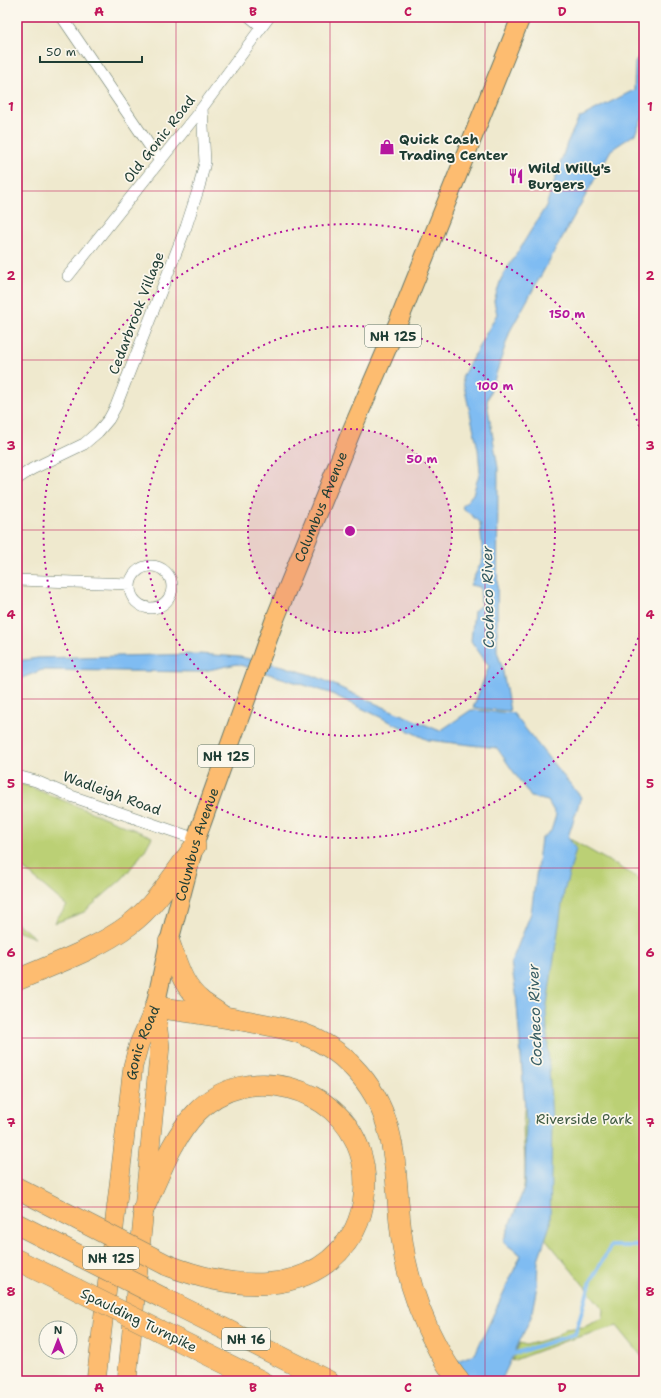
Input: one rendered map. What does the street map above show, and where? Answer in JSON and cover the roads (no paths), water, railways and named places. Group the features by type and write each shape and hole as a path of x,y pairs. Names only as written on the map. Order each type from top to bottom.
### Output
{"highway":[{"path":"17,980 86,950 130,925 154,902 195,842"},
{"path":"169,942 187,986 200,1000 225,1018"},
{"path":"155,1007 275,1026 304,1034 326,1045 346,1060 363,1077 386,1116 391,1136 402,1240 414,1294 432,1337 459,1381"},
{"name":"Gonic Road","path":"127,1381 160,1046 155,1007"},
{"name":"Gonic Road","path":"96,1381 133,1066 139,1044 155,1007"},
{"path":"17,1188 167,1265 189,1274 237,1283 259,1284 284,1282 306,1275 324,1265 338,1253 349,1239 359,1222 365,1184 364,1169 360,1151 352,1134 341,1119 329,1107 315,1097 299,1090 279,1085 257,1085 233,1089 214,1098 198,1111 182,1129 170,1151 143,1210"},
{"name":"NH 16","path":"17,1224 328,1381"},
{"name":"Spaulding Turnpike","path":"17,1260 261,1381"}],"main road":[{"name":"Columbus Avenue","path":"155,1007 169,942 195,842 262,654 298,561 401,315 521,17"}],"street":[{"path":"62,17 160,161"},
{"path":"250,17 261,26"},
{"name":"Old Gonic Road","path":"68,276 202,108 269,17"},
{"name":"Cedarbrook Village","path":"17,479 32,469 84,444 98,432 109,419 116,406 186,227 199,187 204,162 202,108"},
{"path":"17,580 130,584"},
{"name":"Wadleigh Road","path":"17,776 36,781 71,796 195,842"}],"water":[{"name":"Cocheco River","path":"644,46 644,115 635,134 611,150 510,331 487,402 498,468 497,651 502,667 510,711 473,708 489,666 471,641 474,611 481,605 480,587 470,585 483,559 480,523 462,507 473,494 480,471 478,449 462,377 497,314 494,301 501,279 546,206 567,143 579,118 634,90 635,63"},
{"name":"Cocheco River","path":"199,654 240,657 283,666 317,677 440,731 471,710 513,713 581,797 568,837 576,849 564,892 546,1011 552,1121 550,1225 538,1260 537,1286 531,1317 501,1381 436,1381 447,1365 475,1354 521,1255 503,1242 525,1186 526,1121 516,993 511,963 531,913 541,839 551,831 556,815 548,801 531,797 497,748 428,740 330,693 237,664 199,672 42,670 17,680 17,661 38,658"}],"waterway":[{"path":"510,1355 575,1334 591,1281 611,1246 644,1246"}],"place":[{"name":"Quick Cash Trading Center","path":"387,147"},
{"name":"Wild Willy's Burgers","path":"516,176"}],"park label":[{"name":"Riverside Park","path":"584,1119"}]}
